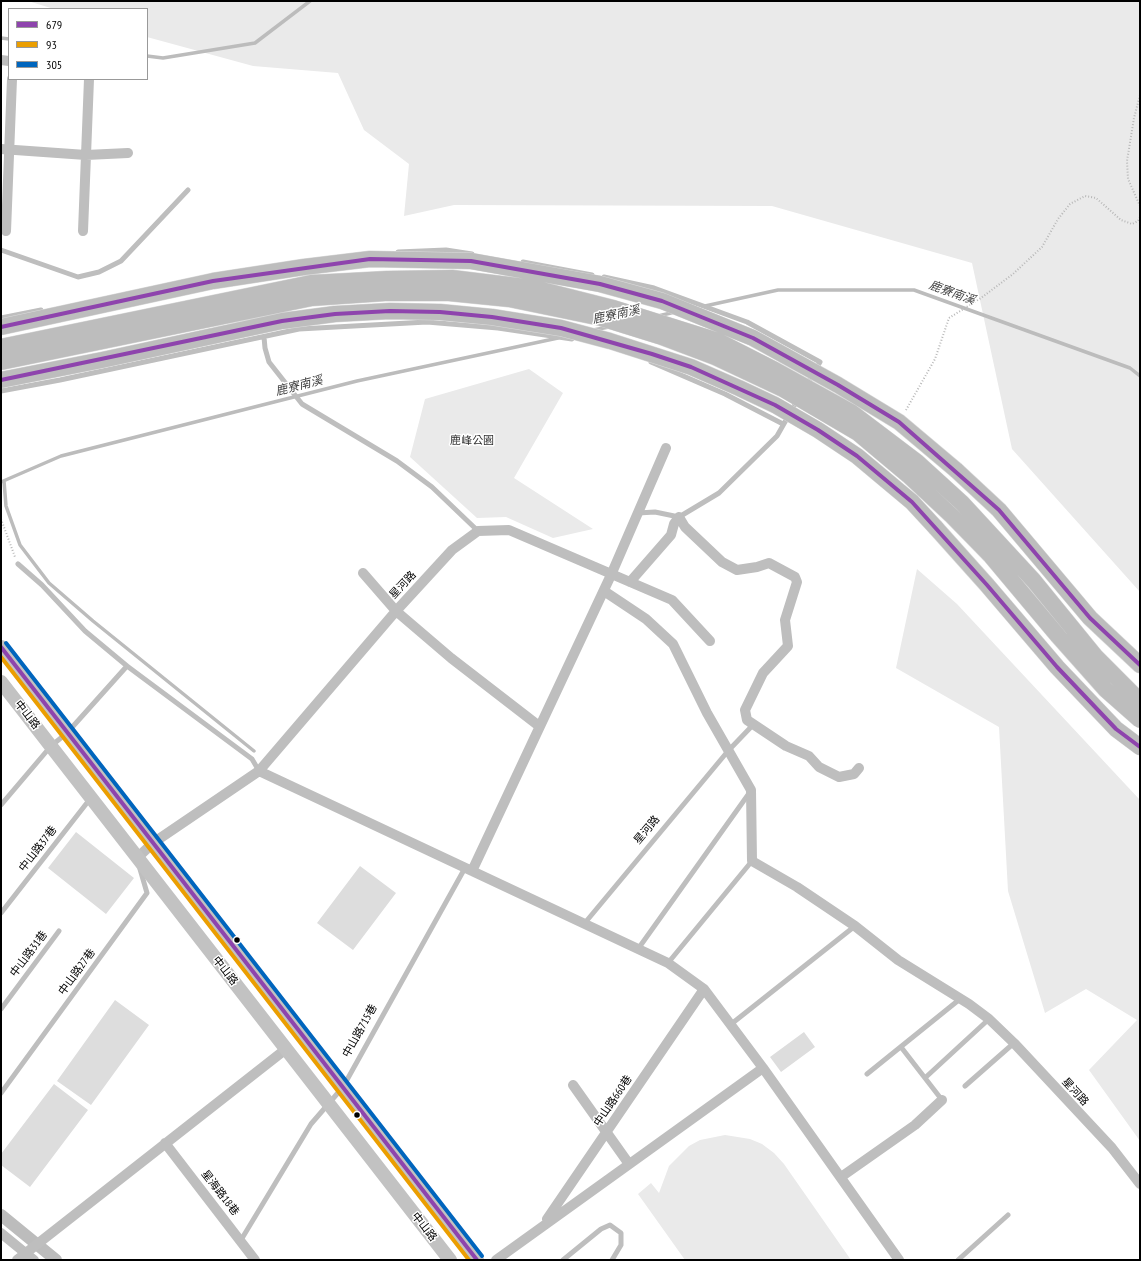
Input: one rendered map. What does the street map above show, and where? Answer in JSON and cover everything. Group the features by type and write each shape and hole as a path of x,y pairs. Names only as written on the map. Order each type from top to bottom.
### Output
{"main road":[{"path":"1,327 213,281 304,267 370,259 471,261 616,288 662,301 753,338 838,385 899,422 956,470 999,510 1090,618 1140,665"},
{"path":"1,348 318,282 387,278 452,278 534,288 613,308 718,341 775,370 851,412 917,462 962,503 1034,581 1096,658 1140,701"},
{"path":"1,362 312,298 385,293 449,293 509,299 601,318 655,335 715,357 783,389 858,433 908,475 952,516 991,556 1058,636 1106,690 1140,720"},
{"path":"1,380 282,321 335,314 390,311 440,312 561,328 638,350 690,367 775,405 818,430 857,456 912,502 987,585 1056,667 1116,728 1140,747"}],"street":[{"path":"6,232 6,150 12,80"},
{"path":"83,231 89,80"},
{"path":"6,150 86,155 128,153"},
{"path":"469,870 604,591 666,448"},
{"path":"630,582 671,535 674,524 679,517 685,527 722,562 737,570 757,568 769,563 795,577 797,582 785,620 788,646 763,673 745,710 747,720 786,746 809,756 819,768 839,777 854,774 859,768"},
{"path":"478,531 509,530 672,600 710,641"},
{"name":"星河路","path":"137,858 153,842 216,802 259,771 396,611 452,550 478,531"},
{"path":"362,573 396,611 451,658 539,726"},
{"path":"604,591 646,619 673,644 728,751 751,790 752,861"},
{"name":"中山路","path":"1,647 477,1260"},
{"name":"中山路","path":"1,682 450,1260"},
{"path":"259,771 668,963 704,989 729,1025 763,1068 899,1260"},
{"name":"星河路","path":"752,861 797,887 855,926 898,960 989,1019 1014,1043 1112,1148 1140,1184"},
{"name":"中山路660巷","path":"542,1226 704,989"},
{"path":"21,1257 286,1049"},
{"name":"中山路660巷","path":"496,1260 763,1068"},
{"path":"573,1085 629,1164"},
{"path":"841,1177 915,1125 942,1100"},
{"name":"星海路18巷","path":"165,1143 241,1240 254,1260"},
{"path":"1,1233 21,1257 34,1260"}],"lane":[{"path":"1,250 78,277 99,272 122,261 188,190"},
{"path":"393,252 446,250 476,255"},
{"path":"362,254 378,253"},
{"path":"116,296 248,269 332,257"},
{"path":"513,261 565,269 654,288 747,322 820,362 777,436 719,493 679,517 655,512 637,513"},
{"path":"1,318 47,309"},
{"path":"1,391 299,329 428,322 498,328 581,340 596,345"},
{"path":"264,337 269,362 302,404 397,461 432,487 478,531"},
{"path":"647,361 724,394 783,424"},
{"path":"18,564 42,585 85,631 128,666 252,759 259,771"},
{"path":"1,805 51,746 67,733 128,666"},
{"name":"星河路","path":"584,924 728,751 750,727 747,720"},
{"path":"638,949 751,790"},
{"name":"中山路37巷","path":"1,913 91,798"},
{"name":"中山路27巷","path":"1,1093 147,893 137,858"},
{"path":"668,963 752,861"},
{"name":"中山路715巷","path":"241,1240 311,1124 342,1087 469,870"},
{"path":"729,1025 855,926"},
{"name":"中山路31巷","path":"1,1009 59,931"},
{"path":"867,1074 960,999"},
{"path":"926,1077 989,1019"},
{"path":"965,1086 1014,1043"},
{"path":"901,1046 942,1100"},
{"path":"958,1260 1008,1215"},
{"path":"563,1260 601,1229 610,1225 621,1233 621,1245 612,1260"}],"path":[{"path":"1140,95 1134,118 1127,161 1128,179 1140,206"},
{"path":"904,414 935,359 949,318 981,298 1013,274 1042,247 1058,219 1070,204 1085,196 1096,198 1121,220 1132,224 1138,221 1140,217"},
{"path":"1,519 18,564"}],"green space":[{"path":"28,1 1140,1 1140,592 1012,449 972,263 772,206 454,205 404,216 409,164 364,130 338,73 253,66 148,37 148,8 51,8"},
{"name":"鹿峰公園","path":"529,369 563,393 514,478 593,529 553,538 506,517 477,518 410,457 425,399"},
{"path":"917,569 957,604 1140,800 1140,1141 1089,1070 1137,1020 1086,989 1045,1013 1008,891 999,727 896,668"},
{"path":"725,1135 750,1139 762,1144 774,1153 784,1164 851,1260 685,1260 638,1194 651,1183 659,1193 669,1166 689,1146 700,1140"}],"building":[{"path":"76,832 134,878 106,914 48,868"},
{"path":"360,866 396,893 353,950 317,923"},
{"path":"115,1000 149,1025 91,1105 57,1081"},
{"path":"804,1032 815,1047 781,1072 770,1057"},
{"path":"54,1084 88,1110 30,1187 1,1165 1,1154"}],"waterway":[{"path":"148,56 163,58 255,43 310,1"},
{"path":"1,38 8,39"},
{"name":"鹿寮南溪","path":"705,306 778,290 914,290 1130,368 1140,376"},
{"name":"鹿寮南溪","path":"658,316 675,312"},
{"name":"鹿寮南溪","path":"593,330 609,327"},
{"name":"鹿寮南溪","path":"1,482 61,456 357,381 558,338"},
{"path":"4,481 6,506 20,545 49,583 93,621 254,751"},
{"path":"1,1215 56,1260"}],"transit line":[{"name":"679","path":"1,327 213,281 370,259 471,261 600,284 662,301 753,338 838,385 899,422 999,510 1090,618 1140,665"},
{"name":"679","path":"1,380 282,321 335,314 390,311 440,312 492,317 561,328 652,354 691,367 775,405 818,430 857,456 912,502 987,585 1057,667 1116,729 1140,747"},
{"name":"305","path":"6,643 482,1256"},
{"name":"679","path":"1,647 477,1260"},
{"name":"93","path":"1,657 469,1260"}]}
